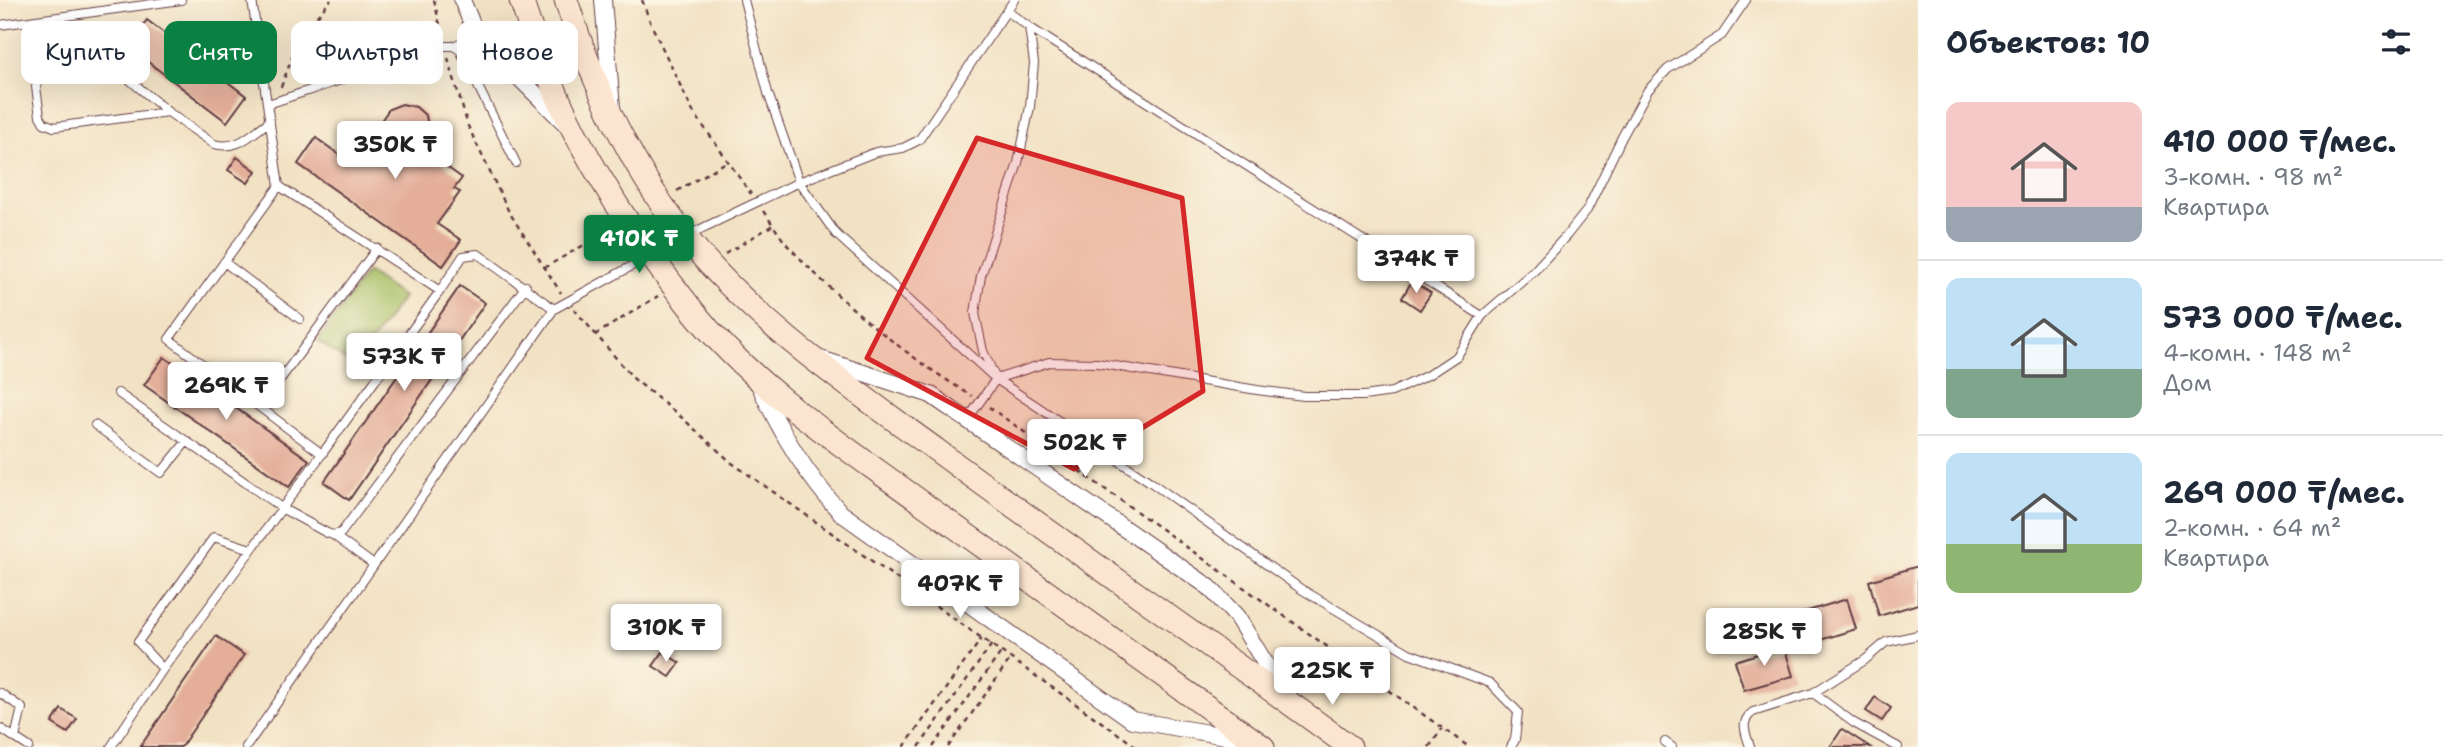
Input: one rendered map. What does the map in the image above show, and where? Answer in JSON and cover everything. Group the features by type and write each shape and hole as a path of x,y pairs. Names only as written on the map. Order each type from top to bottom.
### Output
{"street":[{"path":"462,0 471,21"},
{"path":"521,0 534,39 575,134 628,219 694,312 755,376 821,430 1259,744"},
{"path":"566,0 579,40 614,121 643,172 686,236 739,295 807,355 1350,747"},
{"path":"603,0 614,121"},
{"path":"525,84 575,134"},
{"path":"807,355 931,395 1209,587 1237,617 1288,701"},
{"path":"755,376 776,423 817,488 841,513 1132,720 1259,744"}],"lane":[{"path":"0,25 181,0"},
{"path":"252,0 279,186 169,339 323,454"},
{"path":"744,0 768,93 799,182 836,234 996,379 1149,481 1301,589 1409,653 1490,683 1518,712 1515,740 1511,747"},
{"path":"246,747 554,309 686,236 799,182 876,152 902,148 919,140 1014,0"},
{"path":"967,420 996,379 1049,362 1097,363 1304,396 1364,396 1392,391 1428,375 1457,356 1482,317 1534,271 1567,236 1587,210 1622,136 1648,90 1668,69 1722,35 1746,0"},
{"path":"1007,11 1482,317"},
{"path":"996,379 983,351 975,313 981,275 1018,163 1030,107 1034,63 1029,27"},
{"path":"268,104 457,43"},
{"path":"448,46 460,50 516,163"},
{"path":"168,112 48,126 40,116 36,87 43,70 53,65 108,66 119,71 168,112 214,144 229,147 236,146 270,121"},
{"path":"279,186 440,291"},
{"path":"260,407 377,248"},
{"path":"111,747 163,669 323,454 463,256 478,254 526,286 554,309"},
{"path":"225,262 300,319"},
{"path":"333,535 341,533 526,286"},
{"path":"118,393 283,509 333,535 374,565"},
{"path":"95,425 161,473 187,441"},
{"path":"163,669 138,642 214,537 251,549"},
{"path":"1750,747 1744,726 1753,712 1813,693 1865,660 1886,642 1918,635"},
{"path":"0,693 22,708 15,738"},
{"path":"1813,693 1854,723 1898,747"},
{"path":"0,728 29,747"}],"path":[{"path":"278,101 285,71 300,36 331,0"},
{"path":"434,0 468,126 509,212 567,302 634,379 732,463 1137,747"},
{"path":"642,0 650,24 692,110 790,249 874,327 932,372 980,401 1469,747"},
{"path":"662,200 728,161"},
{"path":"544,268 628,219"},
{"path":"711,263 773,225"},
{"path":"595,335 675,286"},
{"path":"919,747 1001,628"},
{"path":"904,747 982,637"},
{"path":"933,747 1002,651"},
{"path":"948,747 1011,658"},
{"path":"1429,747 1442,729"}],"highlighted area":[{"path":"977,138 1182,198 1203,391 1074,469 867,358"}],"green space":[{"path":"367,272 403,297 354,366 318,341"}],"building":[{"path":"150,22 164,33 164,74 150,63"},
{"path":"177,84 230,84 246,96 227,122"},
{"path":"402,104 416,107 426,116 429,130 422,149 462,178 454,189 460,192 437,224 461,240 443,266 298,164 316,138 351,163 389,109"},
{"path":"237,157 256,171 248,183 228,170"},
{"path":"1412,281 1431,293 1420,310 1402,298"},
{"path":"460,286 485,303 349,500 324,482"},
{"path":"164,357 309,460 289,487 144,385"},
{"path":"1918,566 1918,604 1879,616 1869,581"},
{"path":"1847,599 1856,629 1807,644 1798,614"},
{"path":"216,636 244,655 181,747 140,747"},
{"path":"1784,646 1793,676 1744,690 1735,661"},
{"path":"663,652 680,663 670,677 653,666"},
{"path":"1875,697 1891,708 1882,721 1866,711"},
{"path":"61,709 77,719 68,733 52,723"},
{"path":"1842,729 1870,747 1830,747"}]}
